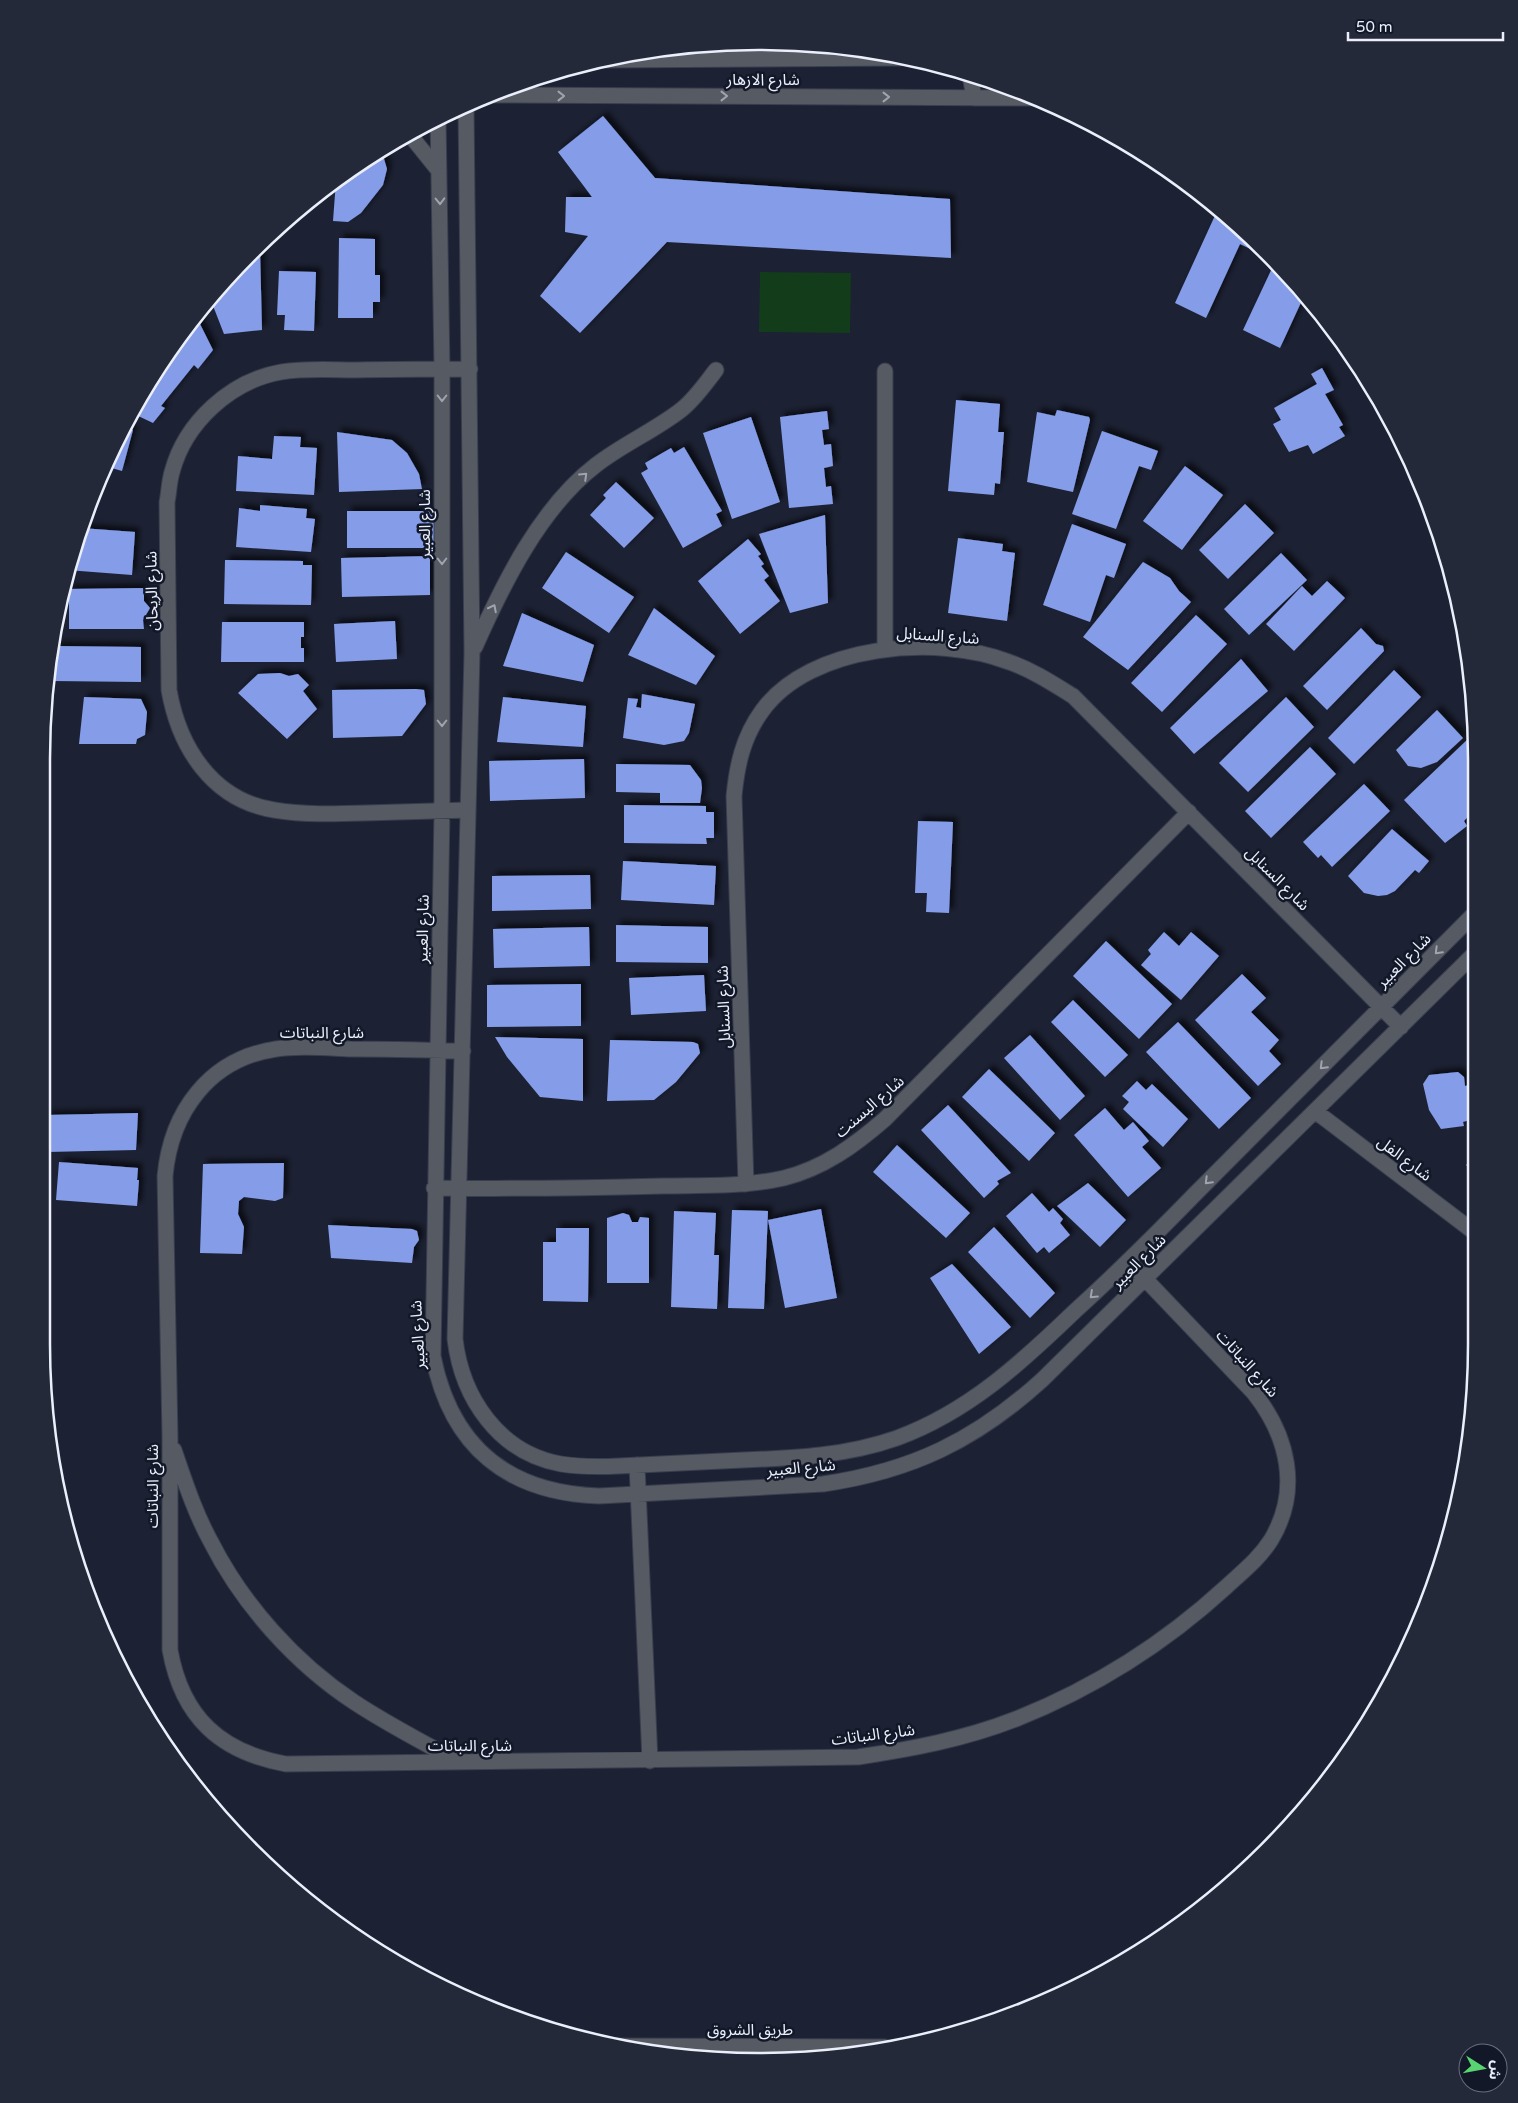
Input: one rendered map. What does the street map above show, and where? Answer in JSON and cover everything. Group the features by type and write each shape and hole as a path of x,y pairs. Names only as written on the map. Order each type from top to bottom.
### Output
{"street":[{"path":"704,60 720,52"},
{"name":"شارع الازهار","path":"644,60 865,58"},
{"path":"971,83 974,98"},
{"name":"شارع الازهار","path":"512,95 974,98 1003,94"},
{"name":"شارع العبير","path":"466,114 472,653 455,1340 458,1361 473,1401 486,1419 501,1434 518,1447 537,1457 558,1464 580,1466 637,1465 820,1457 858,1450 932,1424 957,1410 997,1382 1128,1261 1468,920"},
{"name":"شارع العبير","path":"438,127 442,369 442,811 434,1188 433,1356 438,1382 448,1407 461,1430 478,1450 498,1467 522,1481 546,1490 581,1496 638,1494 823,1484 867,1477 926,1458 958,1443 1016,1404 1468,960"},
{"path":"414,140 439,171"},
{"name":"شارع الريحان","path":"468,810 333,814 272,810 236,796 220,785 199,765 183,740 174,716 169,690 167,502 172,472 184,443 192,430 201,418 224,397 251,381 280,372 311,370 470,369"},
{"path":"472,653 513,570 565,494 594,467 626,443 661,424 682,409 701,391 716,370"},
{"path":"885,371 885,649"},
{"name":"شارع السنابل","path":"746,1184 734,796 736,766 746,736 762,710 784,688 816,668 885,649 932,648 972,652 1008,661 1042,676 1072,696 1190,812 1401,1027"},
{"name":"شارع البسنت","path":"434,1188 746,1184 785,1178 822,1165 856,1145 885,1119 1190,812"},
{"name":"شارع النباتات","path":"463,1051 284,1048 247,1056 214,1076 197,1091 180,1116 172,1135 165,1176 170,1437 170,1650 175,1675 184,1698 199,1719 217,1736 238,1750 261,1759 286,1764 858,1757 912,1749 964,1736 1015,1719 1065,1698 1104,1676 1158,1643 1200,1610 1257,1558 1271,1540 1280,1519 1286,1497 1286,1460 1279,1430 1268,1410 1128,1261"},
{"name":"شارع الفل","path":"1315,1111 1468,1227"},
{"path":"170,1437 189,1494 211,1543 239,1589 272,1631 311,1669 353,1702 459,1762"},
{"path":"637,1465 650,1761"},
{"name":"طريق الشروق","path":"661,2046 853,2047"}],"green space":[{"path":"760,272 851,273 850,333 759,332"}],"building":[{"path":"603,116 655,178 950,199 951,258 667,242 580,333 540,296 588,236 565,232 566,197 592,197 558,152"},
{"path":"384,158 387,169 383,185 361,213 348,222 333,221 335,191"},
{"path":"1215,217 1250,249 1240,244 1206,318 1175,303"},
{"path":"339,238 375,239 375,275 380,275 380,302 373,302 373,318 338,318"},
{"path":"260,256 262,330 224,334 214,307"},
{"path":"1271,270 1301,303 1280,348 1243,330"},
{"path":"279,271 316,272 314,331 284,330 285,315 277,315"},
{"path":"200,324 213,350 198,369 194,365 161,406 165,408 153,423 138,416 169,365"},
{"path":"1322,368 1334,390 1325,394 1343,425 1339,427 1345,436 1313,454 1308,445 1289,452 1273,424 1281,420 1274,408 1317,384 1311,374"},
{"path":"956,400 1000,404 998,432 1004,432 1000,484 995,483 994,495 948,491"},
{"path":"1057,410 1089,417 1090,420 1073,492 1027,482 1037,412 1055,416"},
{"path":"827,411 829,429 822,430 824,445 831,444 833,466 824,468 826,487 831,486 833,504 789,508 780,417"},
{"path":"751,417 780,502 732,519 703,433"},
{"path":"131,430 133,430 122,471 113,468"},
{"path":"1102,431 1158,451 1151,470 1139,466 1116,529 1072,514"},
{"path":"337,432 392,440 407,453 419,474 422,489 339,492"},
{"path":"274,436 301,437 300,447 317,448 314,495 236,491 238,456 272,459"},
{"path":"684,447 722,511 716,514 722,526 683,548 641,473 648,469 645,463 671,448 674,453"},
{"path":"1185,466 1223,495 1182,550 1143,521"},
{"path":"616,482 654,518 624,548 590,515 606,498 603,495"},
{"path":"1245,504 1274,533 1228,579 1199,550"},
{"path":"260,505 307,509 306,518 315,519 311,552 236,547 239,508 260,511"},
{"path":"347,511 434,511 434,548 347,548"},
{"path":"825,515 828,603 790,613 759,534"},
{"path":"1072,524 1126,544 1114,578 1106,575 1090,622 1043,605"},
{"path":"89,529 135,532 132,575 75,571"},
{"path":"958,538 1003,544 1002,551 1015,553 1007,621 948,613"},
{"path":"748,539 761,554 758,556 764,564 761,566 769,576 764,580 780,601 740,634 698,581"},
{"path":"566,552 634,597 609,633 542,588"},
{"path":"1281,553 1307,580 1249,635 1224,609"},
{"path":"430,556 430,595 342,597 341,558"},
{"path":"225,560 303,561 303,565 312,565 311,605 224,604"},
{"path":"1143,562 1170,578 1179,591 1191,602 1128,670 1083,637"},
{"path":"1327,581 1345,598 1294,651 1266,624 1302,586 1312,596"},
{"path":"144,588 144,601 150,608 143,620 144,629 69,629 69,598 71,589"},
{"path":"654,608 715,656 696,685 628,655"},
{"path":"522,613 594,645 583,682 503,666"},
{"path":"1196,615 1227,644 1162,712 1131,683"},
{"path":"395,621 397,659 336,662 334,624"},
{"path":"222,622 304,622 304,637 301,637 301,648 304,648 304,662 221,662"},
{"path":"1361,628 1376,644 1383,646 1384,651 1327,710 1303,686"},
{"path":"60,646 141,647 141,682 55,681"},
{"path":"1241,659 1268,691 1194,754 1170,728"},
{"path":"1394,670 1421,697 1354,764 1328,738"},
{"path":"280,673 289,676 298,674 309,685 303,691 317,709 287,739 238,693 258,674"},
{"path":"332,690 424,690 426,704 402,736 333,738"},
{"path":"642,694 695,704 689,733 684,741 664,745 623,738 628,698 638,699 636,707 641,708"},
{"path":"84,697 141,699 147,712 145,735 137,739 136,744 79,744"},
{"path":"503,697 586,706 583,747 497,742"},
{"path":"1286,697 1314,727 1248,792 1219,763"},
{"path":"1437,710 1463,738 1437,762 1421,768 1408,766 1396,750"},
{"path":"1467,740 1468,816 1464,821 1467,826 1445,843 1404,800"},
{"path":"1310,747 1336,774 1271,838 1245,811"},
{"path":"584,759 585,798 490,801 489,761"},
{"path":"616,764 690,765 701,780 700,803 660,803 660,793 616,792"},
{"path":"1364,784 1390,811 1332,867 1321,855 1318,858 1303,842"},
{"path":"624,805 706,806 706,812 714,812 714,838 706,838 707,844 624,843"},
{"path":"918,821 953,822 949,913 926,912 927,893 915,893"},
{"path":"1392,829 1429,861 1419,873 1415,870 1395,891 1387,895 1378,896 1364,893 1348,876"},
{"path":"623,861 716,866 714,905 621,900"},
{"path":"590,875 591,909 492,911 492,876"},
{"path":"616,925 708,927 708,963 616,962"},
{"path":"589,927 590,966 494,968 493,929"},
{"path":"1164,932 1179,946 1191,932 1219,956 1181,1000 1141,965 1151,954 1148,950"},
{"path":"1106,941 1172,1004 1139,1039 1073,976"},
{"path":"1242,974 1266,998 1251,1012 1279,1040 1269,1051 1281,1064 1258,1086 1195,1020"},
{"path":"704,975 706,1011 631,1015 629,978"},
{"path":"581,984 581,1026 487,1027 487,985"},
{"path":"1073,1000 1128,1055 1105,1077 1051,1022"},
{"path":"1178,1022 1251,1098 1219,1129 1146,1052"},
{"path":"1030,1035 1085,1096 1060,1120 1004,1058"},
{"path":"495,1037 583,1039 583,1101 540,1097 507,1057"},
{"path":"610,1040 693,1042 698,1044 700,1053 676,1082 654,1100 607,1101"},
{"path":"989,1069 1055,1133 1029,1161 962,1097"},
{"path":"1458,1072 1464,1077 1465,1086 1468,1085 1468,1120 1463,1122 1464,1126 1441,1129 1429,1110 1423,1084 1429,1075"},
{"path":"1137,1081 1146,1090 1152,1084 1188,1119 1163,1147 1123,1109 1129,1102 1122,1096"},
{"path":"948,1105 1011,1173 997,1181 999,1184 984,1198 921,1130"},
{"path":"1105,1108 1124,1130 1133,1122 1149,1141 1142,1147 1161,1168 1128,1197 1074,1135"},
{"path":"138,1113 136,1150 50,1152 50,1115"},
{"path":"897,1145 970,1213 946,1238 873,1172"},
{"path":"59,1162 138,1168 137,1206 56,1200"},
{"path":"284,1163 283,1198 275,1201 244,1197 239,1201 238,1214 244,1227 242,1254 200,1253 203,1164"},
{"path":"1088,1183 1126,1220 1100,1247 1057,1206"},
{"path":"1032,1193 1049,1212 1053,1208 1063,1219 1060,1223 1070,1235 1049,1253 1044,1247 1037,1253 1006,1216"},
{"path":"821,1209 837,1298 785,1308 768,1220"},
{"path":"732,1210 768,1211 764,1309 728,1308"},
{"path":"674,1211 716,1213 714,1255 719,1255 717,1309 671,1307"},
{"path":"623,1213 629,1215 632,1222 638,1222 640,1217 649,1218 649,1283 607,1283 607,1218"},
{"path":"328,1225 412,1229 417,1231 419,1240 414,1247 412,1263 331,1258"},
{"path":"994,1227 1055,1293 1030,1318 968,1252"},
{"path":"556,1228 589,1228 588,1302 543,1301 543,1242 556,1242"},
{"path":"952,1264 1011,1327 979,1354 930,1278"}]}
